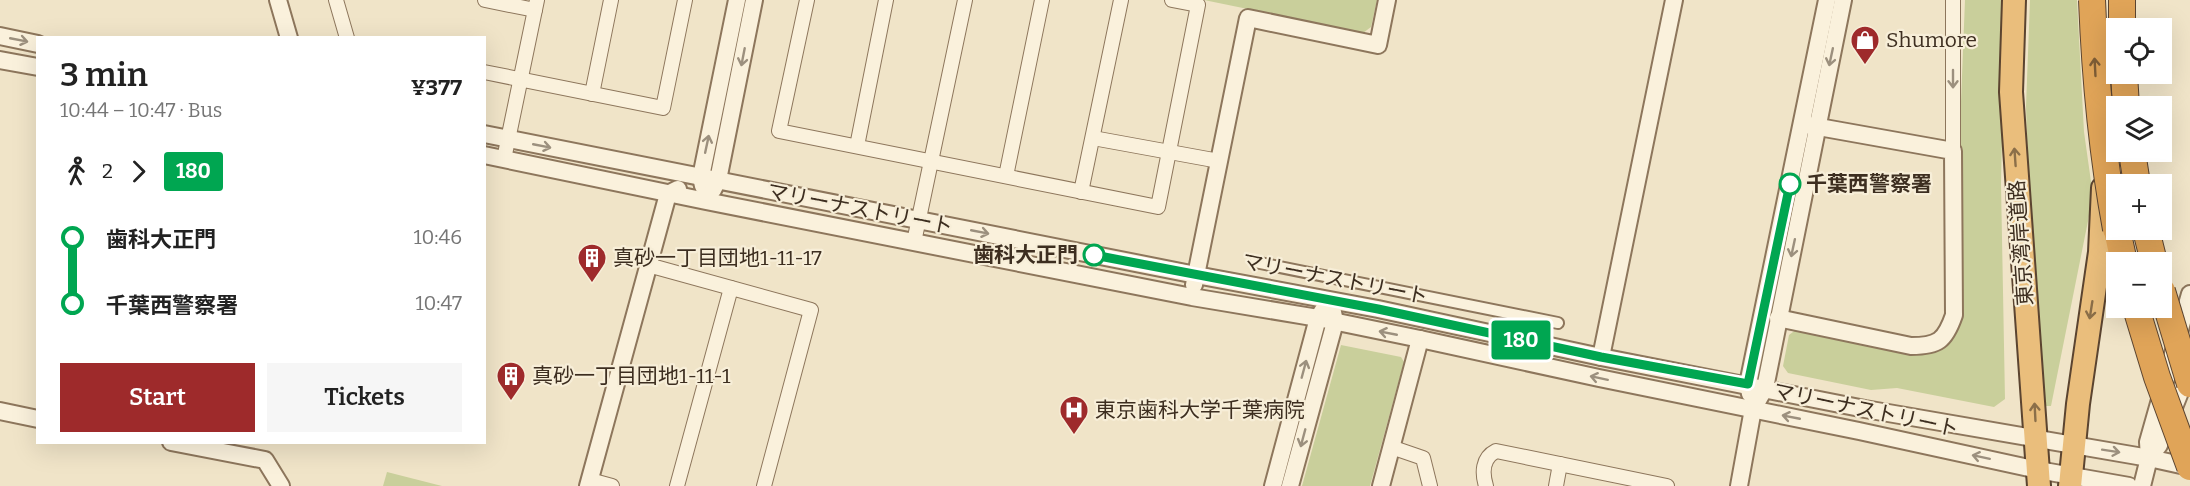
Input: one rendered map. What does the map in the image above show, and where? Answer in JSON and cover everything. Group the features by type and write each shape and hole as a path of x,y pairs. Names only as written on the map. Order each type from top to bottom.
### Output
{"highway":[{"name":"東京湾岸道路","path":"2014,0 2012,102 2039,478"},
{"path":"2092,0 2097,88 2107,174"},
{"path":"2122,0 2123,18"},
{"path":"2127,18 2132,0"},
{"path":"2070,481 2086,340 2100,252 2103,192 2117,84"},
{"path":"2139,318 2157,376 2190,467"},
{"path":"2170,318 2190,384"}],"street":[{"path":"278,0 288,36"},
{"path":"336,0 346,36"},
{"path":"485,0 536,5 504,159"},
{"path":"592,94 611,0"},
{"path":"486,72 663,108 685,0"},
{"path":"706,201 700,177 737,0"},
{"path":"706,201 718,180 754,0"},
{"path":"807,0 779,131 1158,207 1198,5 1172,0"},
{"path":"857,146 886,0"},
{"path":"914,242 965,0"},
{"path":"1006,176 1042,0"},
{"path":"1081,192 1121,0"},
{"path":"1192,297 1248,18 1378,45 1387,0"},
{"path":"1601,357 1674,0"},
{"path":"1739,486 1753,409 1765,388 1778,318 1810,125 1827,0"},
{"path":"1753,409 1748,384 1810,125 1843,0"},
{"path":"1778,318 1911,346 1936,344 1949,329 1954,315 1953,0"},
{"path":"0,36 36,44"},
{"path":"0,60 36,67"},
{"path":"1810,125 1953,152"},
{"name":"マリーナストリート","path":"486,134 1330,300 1864,409 2190,467"},
{"path":"1092,138 1219,161"},
{"name":"マリーナストリート","path":"486,155 668,194 1192,297 1318,318 1420,339 1753,409 2039,478 2129,486"},
{"path":"612,486 589,483 668,194 700,177"},
{"path":"1255,262 1558,323"},
{"path":"648,265 812,310 764,486"},
{"path":"677,486 731,288"},
{"path":"2142,486 2149,458 2148,442 2190,294"},
{"path":"1273,486 1318,318 1330,300"},
{"path":"1290,486 1335,322 1330,300"},
{"path":"1381,486 1420,339"},
{"path":"2149,458 2159,445 2190,366"},
{"path":"0,411 36,419"},
{"path":"181,444 265,460 281,486"},
{"path":"1391,447 1423,458 1430,486"},
{"path":"1486,486 1483,476 1484,463 1490,454 1496,451 1560,464 1627,482 1667,486"},
{"path":"1556,486 1560,464"}],"green space":[{"path":"1204,0 1377,0 1371,27 1363,33"},
{"path":"1965,0 2005,0 2001,184 2005,399 1994,407 1897,388 1871,390 1788,373 1783,366 1789,335 1797,329 1918,355 1940,347 1956,329 1962,314 1959,152"},
{"path":"2030,0 2077,0 2084,132 2093,196 2051,406 2045,406 2028,170 2026,106"},
{"path":"1341,345 1401,357 1404,362 1370,486 1302,486"},
{"path":"387,472 442,486 383,486"}],"bus line":[{"name":"180","path":"1094,255 1378,309 1601,357 1748,384 1790,184"}],"place":[{"name":"Shumore","path":"1865,66"},
{"name":"千葉西警察署","path":"1790,184"},
{"name":"歯科大正門","path":"1094,255"},
{"name":"真砂一丁目団地1-11-17","path":"592,284"},
{"name":"真砂一丁目団地1-11-1","path":"511,402"},
{"name":"東京歯科大学千葉病院","path":"1074,436"}]}
